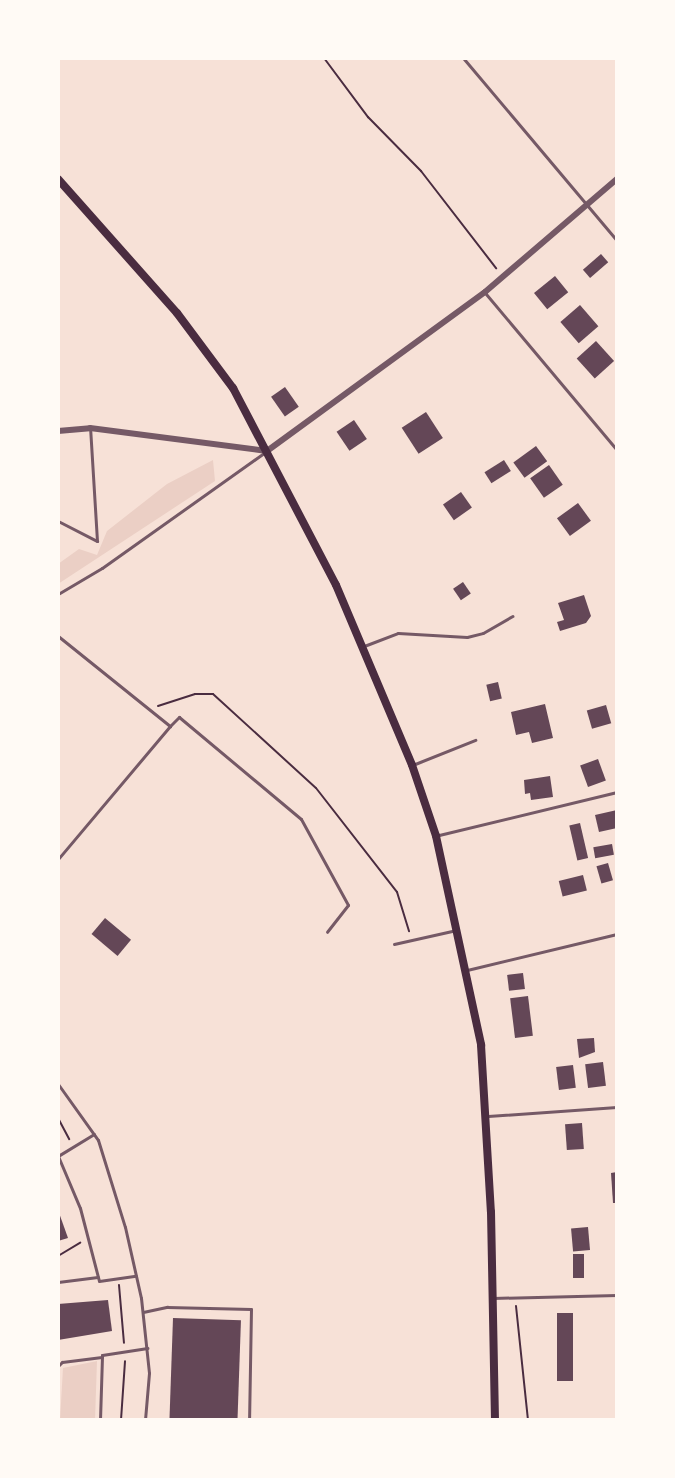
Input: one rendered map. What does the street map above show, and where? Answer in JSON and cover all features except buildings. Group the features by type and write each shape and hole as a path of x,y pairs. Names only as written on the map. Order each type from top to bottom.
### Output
{"main road":[{"path":"58,179 211,356 242,404 364,646 412,765 436,836 481,1045 488,1116 495,1420"}],"street":[{"path":"58,431 90,428 267,451 485,292 617,179"}],"lane":[{"path":"464,59 493,90 585,207 617,241"},
{"path":"485,292 617,450"},
{"path":"58,521 97,541 90,428"},
{"path":"58,594 102,568 267,451"},
{"path":"364,646 398,633 467,637 483,633 512,616"},
{"path":"58,636 170,726"},
{"path":"58,859 179,717 301,819 348,905 327,932"},
{"path":"412,765 475,740"},
{"path":"436,836 617,792"},
{"path":"394,944 458,930"},
{"path":"467,970 617,934"},
{"path":"58,1084 94,1134 125,1227 143,1312 147,1348 149,1373 145,1420"},
{"path":"488,1116 617,1107"},
{"path":"94,1134 58,1156 80,1208 99,1281 136,1276"},
{"path":"58,1282 98,1277"},
{"path":"493,1298 617,1295"},
{"path":"143,1312 167,1307 251,1309 249,1420"},
{"path":"58,1366 62,1362 147,1348"},
{"path":"100,1420 102,1357"}],"path":[{"path":"324,58 368,117 421,171 502,275"},
{"path":"145,706 159,706 195,694 213,694 316,788 397,892 412,940"},
{"path":"58,1118 70,1139 58,1146"},
{"path":"78,1232 84,1255"},
{"path":"58,1256 81,1243"},
{"path":"119,1281 125,1351 121,1420"},
{"path":"515,1297 528,1420"}],"shaded area":[{"path":"213,460 215,481 58,584 58,564 79,549 97,555 107,531 167,484"},
{"path":"97,1361 95,1420 60,1420 63,1368"}]}
